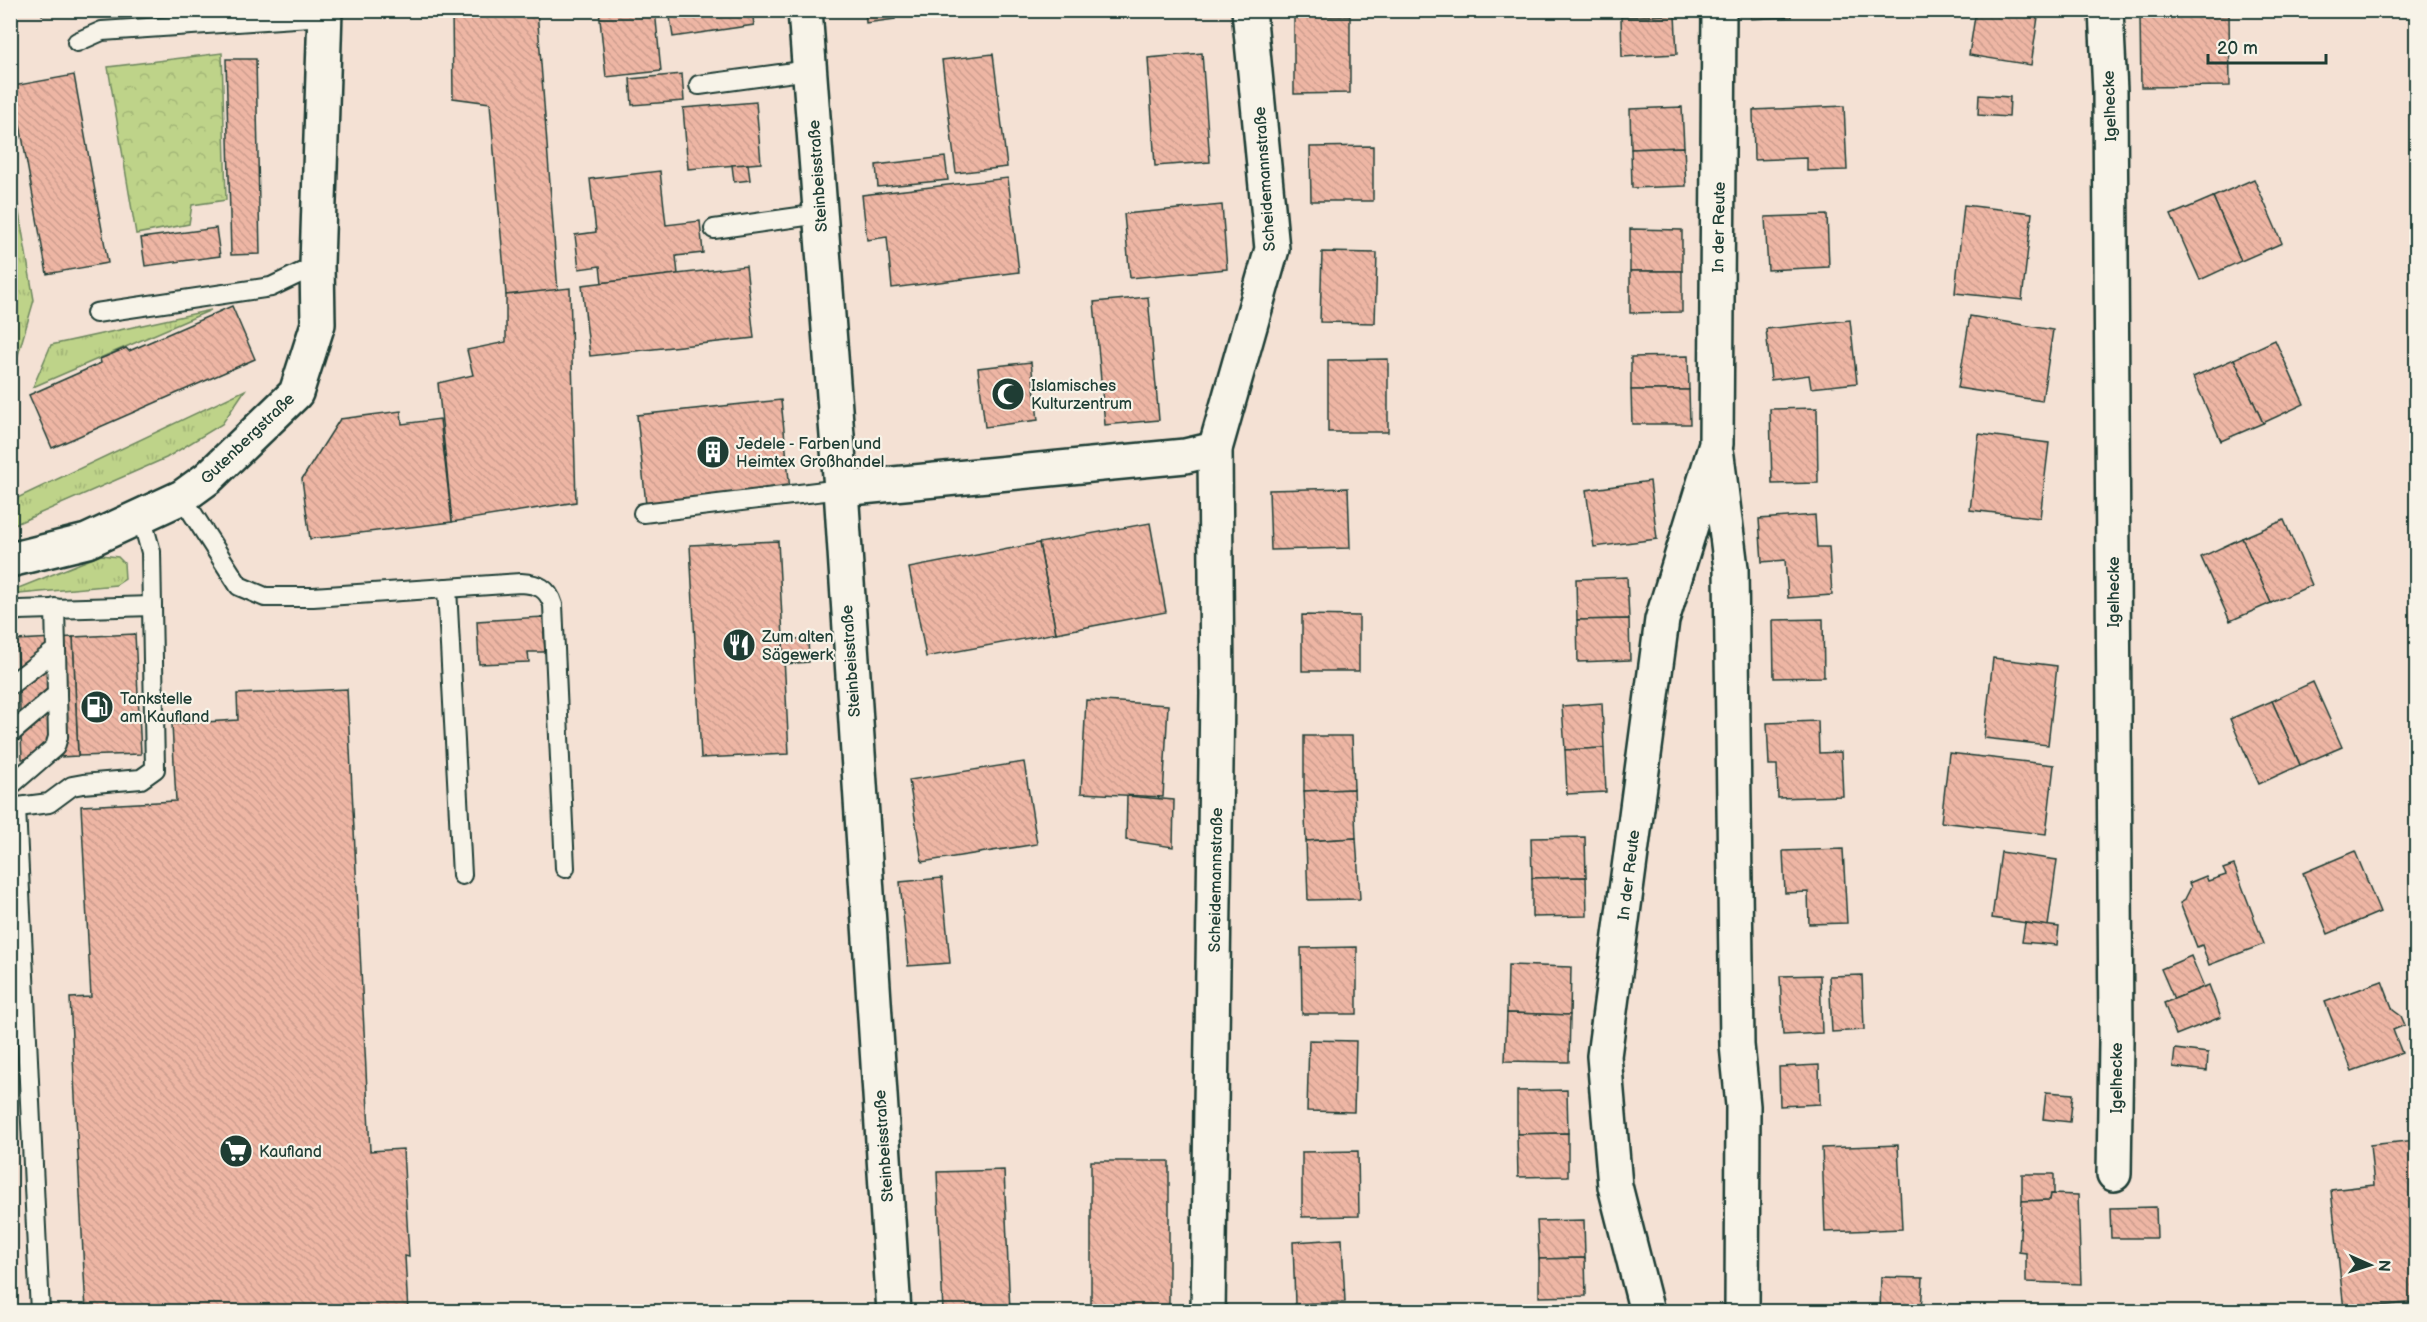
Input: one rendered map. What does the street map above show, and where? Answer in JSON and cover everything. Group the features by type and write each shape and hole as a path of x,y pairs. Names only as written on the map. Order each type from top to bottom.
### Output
{"street":[{"name":"Steinbeisstraße","path":"805,10 840,489 894,1311"},
{"name":"Scheidemannstraße","path":"1208,1311 1217,694 1215,449 1272,249 1249,10"},
{"name":"In der Reute","path":"1719,10 1716,444 1731,568 1737,1045 1743,1106 1742,1311"},
{"name":"Igelhecke","path":"2106,10 2110,104 2116,1041 2114,1174"},
{"name":"Gutenbergstraße","path":"10,560 87,541 182,497 208,478 296,393 318,324 317,265 325,13"},
{"name":"In der Reute","path":"1647,1311 1615,1186 1604,1056 1662,620 1716,444"},
{"path":"840,489 1185,456 1215,449"}],"lane":[{"path":"77,42 102,31 325,13"},
{"path":"699,85 809,70"},
{"path":"714,229 820,214"},
{"path":"96,313 271,287 317,265"},
{"path":"644,513 840,489"},
{"path":"182,497 228,574 250,594 280,598 535,584 550,596 553,605 565,868"},
{"path":"40,1311 13,808 50,803 72,786 141,779 155,769 151,552 141,516"},
{"path":"447,588 462,875"},
{"path":"10,613 19,610 152,606"},
{"path":"10,786 55,747 58,737 55,609"},
{"path":"10,685 56,650"},
{"path":"10,734 57,694"}],"green space":[{"path":"222,53 226,200 192,205 189,224 136,234 108,67"},
{"path":"11,166 34,300 10,379"},
{"path":"211,310 33,387 51,345"},
{"path":"245,390 222,424 166,458 11,526 11,501"},
{"path":"101,555 118,557 124,563 125,579 116,585 19,594 11,602 11,591"}],"building":[{"path":"42,10 151,10 151,14 42,15"},
{"path":"452,10 537,10 558,292 506,295 490,103 453,98"},
{"path":"599,10 655,10 661,71 606,77"},
{"path":"669,10 752,10 754,25 673,37"},
{"path":"865,10 893,10 895,19 866,23"},
{"path":"934,10 988,10 988,13 935,19"},
{"path":"1138,10 1193,10 1193,12 1139,16"},
{"path":"1621,10 1675,10 1675,15 1621,17"},
{"path":"1751,10 1792,10 1792,17 1751,19"},
{"path":"1976,10 2039,10 2031,65 1969,55"},
{"path":"1675,15 1677,54 1622,57 1621,17"},
{"path":"2229,15 2230,86 2141,87 2140,16"},
{"path":"1294,16 1350,16 1350,93 1294,94"},
{"path":"1202,53 1210,162 1155,166 1148,58"},
{"path":"993,54 1007,167 956,173 942,60"},
{"path":"226,59 256,59 260,254 231,255"},
{"path":"682,74 684,101 632,105 630,79"},
{"path":"74,75 108,263 47,274 13,86"},
{"path":"1979,95 2010,97 2009,117 1978,115"},
{"path":"756,102 761,163 688,169 683,108"},
{"path":"1844,106 1847,170 1807,171 1807,158 1754,160 1753,110"},
{"path":"1682,107 1684,147 1631,149 1630,109"},
{"path":"1373,146 1373,201 1311,201 1310,147"},
{"path":"1684,147 1686,186 1632,188 1631,149"},
{"path":"945,157 948,180 878,187 876,165"},
{"path":"748,164 750,180 734,182 732,165"},
{"path":"660,171 666,225 700,221 703,253 676,256 678,274 602,283 600,266 579,269 575,235 596,232 590,179"},
{"path":"1008,178 1019,272 892,288 887,237 867,240 862,195"},
{"path":"2254,179 2282,243 2241,261 2213,197"},
{"path":"2213,197 2241,261 2200,280 2171,215"},
{"path":"1222,205 1227,269 1130,278 1124,214"},
{"path":"1964,205 2032,213 2022,300 1955,293"},
{"path":"1827,215 1829,267 1768,270 1765,217"},
{"path":"216,228 220,256 145,266 141,238"},
{"path":"1630,229 1682,230 1682,271 1630,271"},
{"path":"1322,252 1377,253 1375,323 1320,322"},
{"path":"746,266 754,338 590,356 582,285"},
{"path":"1630,271 1682,271 1682,312 1630,313"},
{"path":"570,288 576,502 452,522 438,383 473,375 467,350 506,342 506,295"},
{"path":"1148,297 1159,420 1105,425 1094,302"},
{"path":"232,306 255,359 52,448 29,395 101,363 100,359 126,348 129,351"},
{"path":"1970,316 2053,330 2042,401 1958,388"},
{"path":"1850,320 1857,383 1811,388 1809,375 1771,380 1766,329"},
{"path":"2275,340 2304,404 2263,423 2234,359"},
{"path":"1688,356 1689,390 1631,390 1631,357"},
{"path":"1388,359 1388,432 1328,432 1328,360"},
{"path":"2234,359 2263,423 2221,441 2193,377"},
{"name":"Islamisches Kulturzentrum","path":"1031,362 1038,420 985,427 978,368"},
{"path":"1631,390 1689,390 1690,424 1632,424"},
{"name":"Jedele - Farben und Heimtex Großhandel","path":"781,400 790,490 646,505 637,415"},
{"path":"1817,408 1818,483 1772,484 1770,409"},
{"path":"401,411 402,424 440,419 452,522 310,539 302,479 340,419"},
{"path":"1979,434 2049,443 2040,518 1970,510"},
{"path":"1650,481 1657,539 1594,547 1586,490"},
{"path":"1348,488 1350,548 1271,550 1269,490"},
{"path":"1815,515 1817,547 1829,547 1832,595 1788,598 1785,560 1762,562 1759,519"},
{"path":"2284,520 2312,585 2271,603 2242,538"},
{"path":"1150,523 1166,612 1056,633 1039,543"},
{"path":"2242,538 2271,603 2230,621 2201,557"},
{"name":"Zum alten Sägewerk","path":"778,541 789,754 701,758 690,545"},
{"path":"1039,543 1056,633 926,657 909,568"},
{"path":"1627,577 1629,619 1577,620 1576,579"},
{"path":"1302,615 1359,616 1359,671 1302,671"},
{"path":"543,617 545,652 528,652 529,662 479,664 477,621"},
{"path":"1629,619 1630,660 1578,662 1577,620"},
{"path":"1823,619 1824,677 1774,678 1773,620"},
{"path":"135,634 141,754 78,756 73,637"},
{"path":"73,637 78,756 22,759 17,640"},
{"path":"808,638 809,662 784,664 783,640"},
{"path":"1993,658 2057,666 2048,745 1984,738"},
{"path":"2313,682 2342,747 2300,765 2272,701"},
{"path":"347,689 370,1151 403,1149 409,1257 405,1256 408,1312 86,1312 70,998 91,997 81,806 176,801 172,724 238,720 237,694"},
{"path":"1086,700 1168,705 1163,797 1081,793"},
{"path":"2272,701 2300,765 2259,784 2230,719"},
{"path":"1602,703 1604,748 1565,750 1562,706"},
{"path":"1818,721 1819,753 1841,752 1843,796 1778,798 1777,765 1769,765 1767,723"},
{"path":"1304,736 1352,736 1354,789 1304,791"},
{"path":"1604,748 1606,792 1567,794 1565,750"},
{"path":"1949,753 2054,765 2046,834 1941,822"},
{"path":"1024,762 1037,844 922,862 909,780"},
{"path":"1354,789 1356,838 1306,841 1304,791"},
{"path":"1127,796 1174,800 1173,847 1126,840"},
{"path":"1585,837 1586,877 1532,878 1531,838"},
{"path":"1356,838 1360,899 1308,900 1306,841"},
{"path":"1843,849 1847,923 1809,924 1808,892 1785,893 1783,851"},
{"path":"2355,851 2380,912 2328,934 2303,873"},
{"path":"2001,852 2057,860 2048,926 1992,918"},
{"path":"2234,865 2264,944 2209,965 2202,945 2197,947 2180,903 2184,901 2191,887 2189,883 2206,876 2208,881 2226,875 2223,869"},
{"path":"1586,877 1587,916 1532,917 1532,878"},
{"path":"942,878 950,963 908,966 900,882"},
{"path":"2025,923 2059,927 2057,945 2022,942"},
{"path":"1357,947 1357,1014 1302,1014 1301,948"},
{"path":"2191,956 2204,987 2174,999 2161,969"},
{"path":"1508,965 1571,967 1570,1015 1507,1013"},
{"path":"1820,975 1822,1033 1783,1035 1780,976"},
{"path":"1862,975 1864,1030 1832,1032 1829,976"},
{"path":"2382,981 2393,1010 2401,1016 2405,1025 2393,1030 2402,1053 2352,1071 2325,1002"},
{"path":"2209,985 2221,1017 2176,1035 2164,1003"},
{"path":"1507,1013 1570,1015 1569,1062 1505,1061"},
{"path":"1309,1040 1356,1041 1354,1112 1307,1111"},
{"path":"2175,1049 2208,1053 2207,1071 2173,1067"},
{"path":"1819,1065 1820,1104 1780,1106 1779,1067"},
{"path":"1567,1090 1568,1133 1517,1134 1517,1091"},
{"path":"2046,1092 2073,1094 2070,1122 2043,1119"},
{"path":"1568,1133 1568,1176 1518,1177 1517,1134"},
{"path":"2416,1140 2416,1222 2411,1223 2416,1302 2344,1310 2331,1190 2374,1185 2370,1145"},
{"path":"1898,1145 1902,1229 1825,1232 1822,1148"},
{"path":"1358,1151 1359,1216 1302,1217 1302,1152"},
{"path":"1091,1161 1169,1161 1169,1308 1091,1308"},
{"path":"1004,1170 1010,1312 943,1312 937,1172"},
{"path":"2022,1174 2054,1174 2054,1194 2051,1194 2050,1200 2022,1201"},
{"path":"2051,1194 2078,1195 2081,1284 2026,1282 2026,1253 2019,1252 2022,1201 2050,1200"},
{"path":"2156,1207 2157,1238 2111,1238 2110,1208"},
{"path":"1584,1220 1585,1258 1539,1259 1537,1221"},
{"path":"1342,1239 1345,1302 1295,1304 1293,1242"},
{"path":"1585,1258 1586,1296 1539,1297 1539,1259"},
{"path":"1881,1277 1923,1278 1921,1312 1880,1312"}],"place":[{"name":"Islamisches Kulturzentrum","path":"1008,394"},
{"name":"Jedele - Farben und Heimtex Großhandel","path":"713,452"},
{"name":"Zum alten Sägewerk","path":"739,645"},
{"name":"Tankstelle am Kaufland","path":"97,707"},
{"name":"Kaufland","path":"236,1151"}]}
